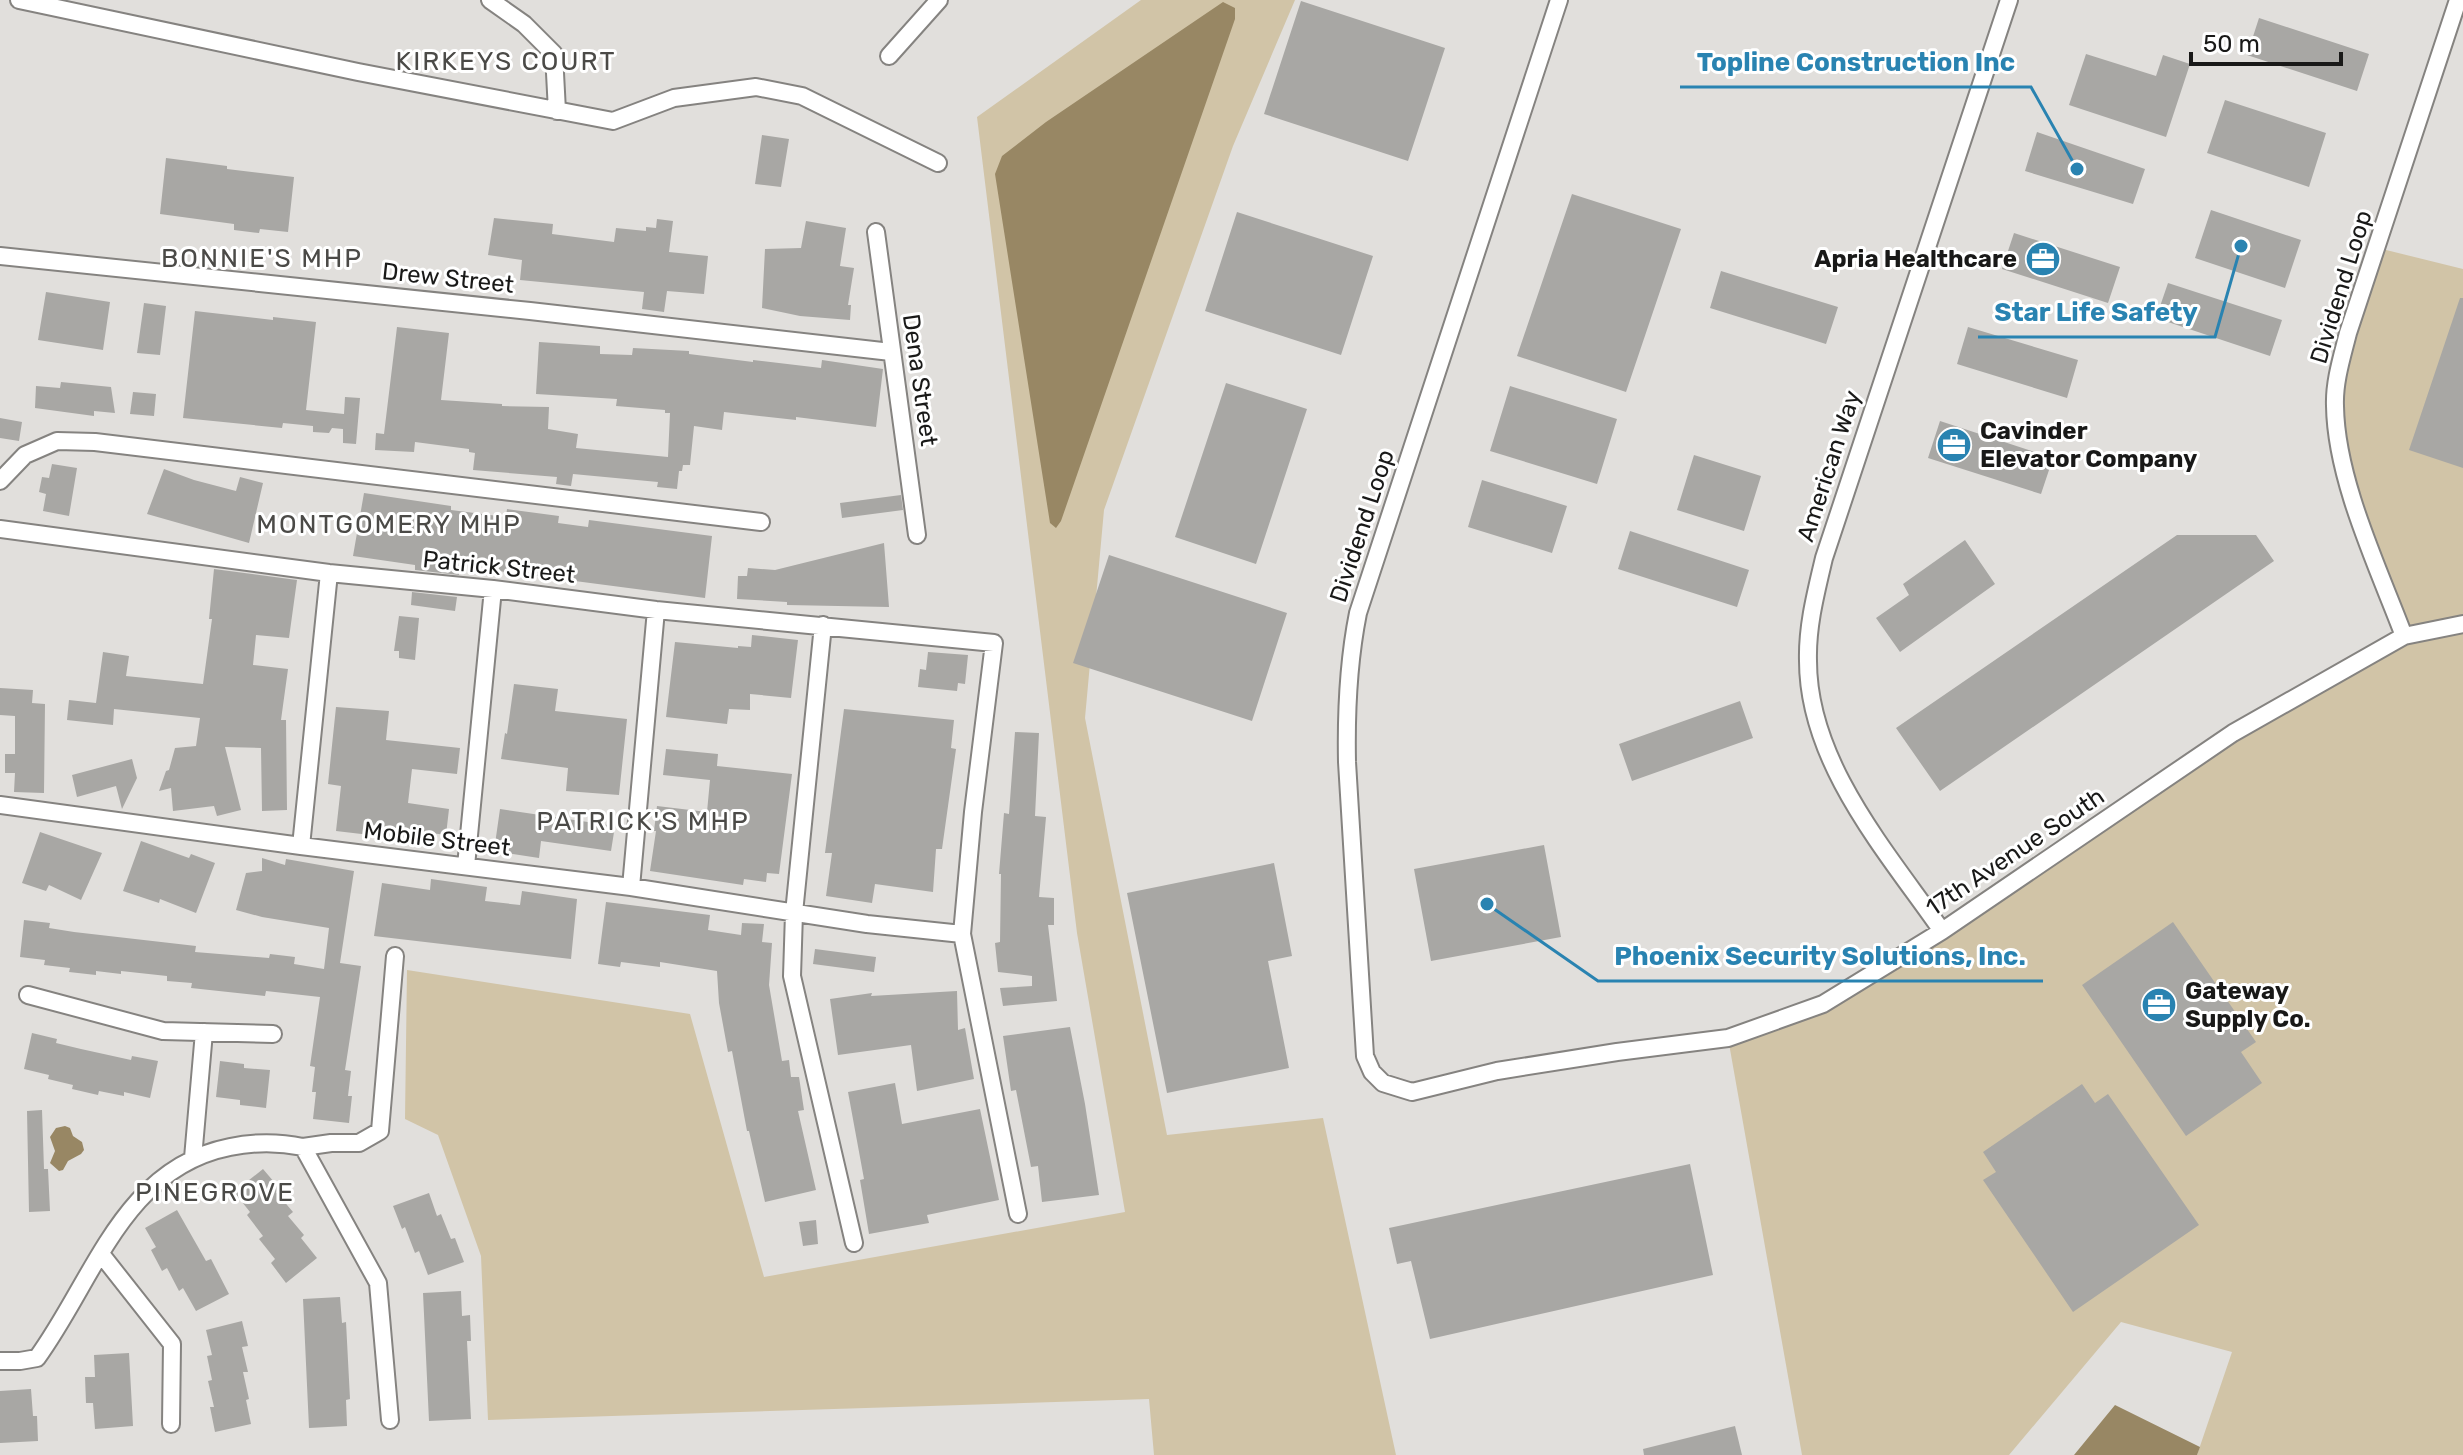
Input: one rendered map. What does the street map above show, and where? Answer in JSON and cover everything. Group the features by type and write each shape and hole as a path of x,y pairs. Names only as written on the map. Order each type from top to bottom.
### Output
{"street":[{"path":"19,0 358,72 613,121 674,98 756,87 802,96 938,163"},
{"path":"490,0 524,24 554,54 557,111"},
{"path":"889,56 939,0"},
{"name":"Dividend Loop","path":"1383,1083 1372,1072 1365,1056 1347,762 1349,656 1358,613 1559,0"},
{"name":"American Way","path":"1942,931 1849,798 1831,762 1814,706 1807,662 1811,616 1824,558 2009,0"},
{"name":"Dividend Loop","path":"2404,636 2348,486 2335,405 2339,368 2348,333 2458,0"},
{"name":"Dena Street","path":"876,232 917,535"},
{"name":"Drew Street","path":"0,256 891,352"},
{"path":"0,481 25,455 57,441 95,442 761,522"},
{"name":"Patrick Street","path":"0,529 329,573 493,589 656,610 994,643 973,812 962,934"},
{"path":"301,846 329,573"},
{"path":"466,866 493,589"},
{"path":"631,887 656,610"},
{"name":"17th Avenue South","path":"1383,1083 1412,1092 1497,1071 1728,1038 1823,1004 1942,931 2233,733 2404,636 2463,624"},
{"path":"823,625 794,913 792,976 854,1243"},
{"name":"Mobile Street","path":"0,805 631,887 867,924 962,934"},
{"path":"962,934 1018,1214"},
{"path":"0,1361 37,1358 54,1335 117,1226 145,1192 179,1165 211,1151 241,1145 285,1143 303,1147 359,1143 380,1131 395,956"},
{"path":"28,995 163,1031 273,1034"},
{"path":"193,1158 204,1032"},
{"path":"303,1147 378,1283 390,1420"},
{"path":"101,1254 172,1344 171,1424"}],"shaded area":[{"path":"1141,0 1295,0 1233,146 1104,510 1085,718 1167,1135 1323,1118 1396,1455 1154,1455 1149,1399 488,1420 481,1256 438,1135 405,1119 407,970 690,1014 764,1277 1125,1212 1077,933 977,117"},
{"path":"1223,2 1235,8 1235,19 1056,528 1050,523 995,174 1002,156 1046,122"},
{"path":"2378,248 2463,269 2463,1455 2197,1455 2232,1352 2121,1322 2009,1455 1802,1455 1728,1038 1823,1004 2233,733 2404,636 2348,486 2335,405"},
{"path":"65,1126 82,1142 84,1150 59,1171 50,1163 55,1151 50,1137 56,1128"},
{"path":"2115,1405 2200,1447 2197,1455 2074,1455"}],"building":[{"path":"1301,1 1445,48 1408,161 1264,114"},
{"path":"2259,18 2369,54 2357,91 2247,55"},
{"path":"2086,54 2156,76 2163,55 2190,64 2166,137 2069,105"},
{"path":"2225,100 2326,133 2309,187 2207,153"},
{"path":"2037,132 2145,169 2133,204 2025,171"},
{"path":"762,135 789,139 781,187 755,184"},
{"path":"166,158 294,177 288,232 234,230 234,224 160,214"},
{"path":"1572,194 1681,229 1626,392 1517,356"},
{"path":"2211,210 2301,240 2285,288 2195,258"},
{"path":"1237,212 1373,256 1341,355 1205,311"},
{"path":"494,218 553,224 552,234 614,242 616,228 646,231 646,227 656,228 657,219 673,221 669,252 708,256 704,294 667,291 664,312 642,309 644,292 520,280 522,260 488,255"},
{"path":"806,221 846,228 840,266 854,268 848,305 851,305 850,320 800,316 762,308 765,249 801,248"},
{"path":"2014,233 2120,267 2108,303 2002,269"},
{"path":"1721,271 1838,307 1826,344 1710,308"},
{"path":"2168,283 2282,320 2270,356 2156,318"},
{"path":"46,292 110,302 103,350 38,340"},
{"path":"2460,298 2463,298 2463,468 2409,450"},
{"path":"144,303 166,306 160,355 137,353"},
{"path":"195,311 316,322 306,410 344,414 345,397 360,398 356,444 343,443 343,429 332,428 329,433 313,432 313,426 283,423 282,428 183,418"},
{"path":"397,327 449,333 441,400 549,407 548,429 578,434 576,448 668,457 670,413 616,406 617,399 536,394 539,342 600,346 600,354 632,355 633,348 689,351 689,354 821,368 822,360 883,369 876,427 724,412 722,430 694,426 690,465 683,465 682,471 679,471 677,489 657,487 658,482 573,474 571,486 556,484 557,477 473,470 475,453 469,452 469,449 415,442 414,452 375,450 376,433 384,434"},
{"path":"1968,327 2078,360 2067,398 1957,364"},
{"path":"61,382 111,387 115,413 94,411 94,416 35,408 36,386 60,388"},
{"path":"1226,383 1307,409 1256,564 1175,537"},
{"path":"1510,386 1617,419 1597,484 1490,451"},
{"path":"133,392 156,394 154,416 130,414"},
{"path":"0,418 22,422 19,441 0,438"},
{"path":"1940,421 2053,458 2041,494 1928,458"},
{"path":"1694,455 1761,476 1744,531 1677,510"},
{"path":"52,464 77,468 69,516 43,511 46,494 39,492 42,477 49,478"},
{"path":"164,469 236,491 240,477 263,483 249,543 147,514"},
{"path":"1482,480 1567,506 1552,553 1468,527"},
{"path":"364,493 506,517 507,509 559,516 558,523 588,527 589,520 712,536 705,598 498,571 500,562 460,556 459,575 415,570 415,565 353,556"},
{"path":"901,495 903,510 842,518 840,503"},
{"path":"1630,531 1749,570 1737,607 1618,569"},
{"path":"2177,535 2256,535 2274,561 1940,791 1896,728"},
{"path":"1965,540 1995,584 1900,652 1876,618 1909,595 1903,584"},
{"path":"884,543 889,607 787,605 787,602 737,599 738,576 747,576 748,568 775,570"},
{"path":"1109,555 1287,613 1252,721 1073,663"},
{"path":"214,569 297,580 289,638 256,635 253,665 288,669 281,720 286,720 287,810 262,811 261,748 225,747 241,810 217,816 214,806 173,811 171,788 159,791 175,748 196,746 200,718 114,709 113,725 67,720 69,700 96,703 103,652 129,656 126,676 203,684 212,619 209,619"},
{"path":"412,592 457,597 455,611 411,605"},
{"path":"399,616 419,618 415,660 399,658 399,651 394,651"},
{"path":"752,635 798,640 791,698 750,694 750,710 729,709 727,724 666,717 675,642 751,647"},
{"path":"928,652 968,655 965,684 958,683 957,691 918,687 920,669 926,670"},
{"path":"514,684 558,689 555,711 627,719 619,795 566,791 568,768 501,759"},
{"path":"0,688 33,690 32,703 45,704 44,793 14,792 15,773 5,773 5,754 15,754 15,716 0,715"},
{"path":"1740,701 1753,738 1632,781 1619,744"},
{"path":"336,707 389,711 386,740 460,748 457,774 412,769 408,803 449,809 446,835 371,825 370,835 336,831 341,786 328,784"},
{"path":"844,709 954,720 951,748 956,749 942,849 936,849 933,892 875,884 872,903 826,896 832,853 825,853"},
{"path":"1015,732 1039,733 1035,816 1046,817 1039,897 1054,898 1054,925 1048,925 1057,1001 1003,1006 1000,988 1032,986 1032,976 998,972 995,943 1000,942 999,874 1004,813 1009,814"},
{"path":"666,749 718,754 717,766 792,774 779,874 767,873 766,882 744,879 743,885 650,871 657,806 707,812 710,780 663,775"},
{"path":"132,759 137,778 122,809 116,786 77,797 72,775"},
{"path":"500,809 615,826 611,851 541,841 539,858 494,851"},
{"path":"40,832 102,853 81,900 49,885 46,891 22,883"},
{"path":"141,841 189,858 191,854 215,863 196,913 160,899 159,903 123,891"},
{"path":"1544,845 1561,937 1431,961 1414,869"},
{"path":"262,858 285,865 286,859 354,871 340,963 361,966 345,1070 351,1071 349,1123 313,1119 315,1067 310,1066 320,997 266,991 265,996 191,988 192,983 167,981 167,976 121,971 121,974 96,971 96,975 69,972 70,968 44,965 45,960 20,957 24,920 50,923 49,928 74,932 196,946 195,952 295,957 294,964 324,969 329,928 236,910 246,873 262,871"},
{"path":"1274,863 1292,956 1268,961 1289,1068 1167,1093 1127,893"},
{"path":"431,879 487,887 485,901 520,905 522,891 577,899 571,959 374,936 382,883 430,890"},
{"path":"606,902 710,915 708,930 741,935 742,923 764,924 762,942 772,943 769,985 782,1061 789,1060 791,1077 799,1077 804,1110 798,1111 816,1190 765,1202 747,1131 732,1051 728,1052 717,971 660,962 660,967 621,962 620,967 598,964"},
{"path":"2173,922 2256,1042 2241,1052 2262,1083 2186,1136 2082,985"},
{"path":"815,949 876,957 874,972 813,964"},
{"path":"957,991 958,1030 965,1028 974,1079 917,1091 911,1045 838,1055 830,999 872,993 871,996"},
{"path":"1070,1027 1099,1195 1042,1202 1038,1166 1031,1167 1016,1090 1011,1091 1003,1036"},
{"path":"32,1033 81,1049 131,1060 132,1056 158,1061 150,1098 124,1092 124,1096 99,1091 98,1095 72,1089 73,1085 48,1079 49,1075 24,1069"},
{"path":"220,1061 244,1064 244,1068 270,1070 266,1108 240,1105 240,1100 216,1097"},
{"path":"895,1083 902,1124 980,1109 999,1200 927,1215 929,1223 869,1234 860,1180 864,1179 848,1092"},
{"path":"2082,1084 2095,1103 2108,1094 2199,1225 2073,1312 1983,1180 1996,1172 1983,1152"},
{"path":"42,1110 44,1169 48,1169 50,1211 29,1212 27,1111"},
{"path":"1690,1164 1713,1275 1430,1339 1411,1261 1397,1264 1389,1228"},
{"path":"263,1169 280,1189 276,1192 293,1212 288,1216 317,1258 286,1283 271,1263 275,1259 259,1239 263,1236 247,1215 250,1212 234,1192"},
{"path":"429,1193 437,1216 441,1214 464,1262 428,1275 419,1251 415,1253 393,1206"},
{"path":"177,1210 206,1261 211,1259 229,1294 196,1311 183,1288 179,1291 167,1268 162,1271 151,1250 156,1247 145,1228"},
{"path":"816,1220 818,1244 803,1246 799,1222"},
{"path":"461,1291 462,1316 470,1315 471,1341 467,1341 471,1419 429,1421 423,1293"},
{"path":"340,1297 342,1323 346,1322 350,1399 346,1400 347,1426 309,1428 303,1299"},
{"path":"242,1321 248,1346 242,1347 248,1372 243,1372 251,1424 215,1432 210,1407 214,1407 208,1381 212,1380 207,1356 212,1355 206,1330"},
{"path":"129,1353 133,1426 95,1429 93,1403 86,1403 85,1377 95,1377 94,1355"},
{"path":"31,1389 38,1441 0,1443 0,1391"},
{"path":"1735,1426 1742,1455 1644,1455 1643,1449"}],"place":[{"name":"Topline Construction Inc","path":"2077,169"},
{"name":"Star Life Safety","path":"2241,246"},
{"name":"Apria Healthcare","path":"2043,259"},
{"name":"Cavinder Elevator Company","path":"1954,445"},
{"name":"Phoenix Security Solutions, Inc.","path":"1487,904"},
{"name":"Gateway Supply Co.","path":"2159,1005"}],"district":[{"name":"KIRKEYS COURT","path":"506,61"},
{"name":"BONNIE'S MHP","path":"262,258"},
{"name":"MONTGOMERY MHP","path":"389,524"},
{"name":"PATRICK'S MHP","path":"643,821"},
{"name":"PINEGROVE","path":"215,1192"}]}
